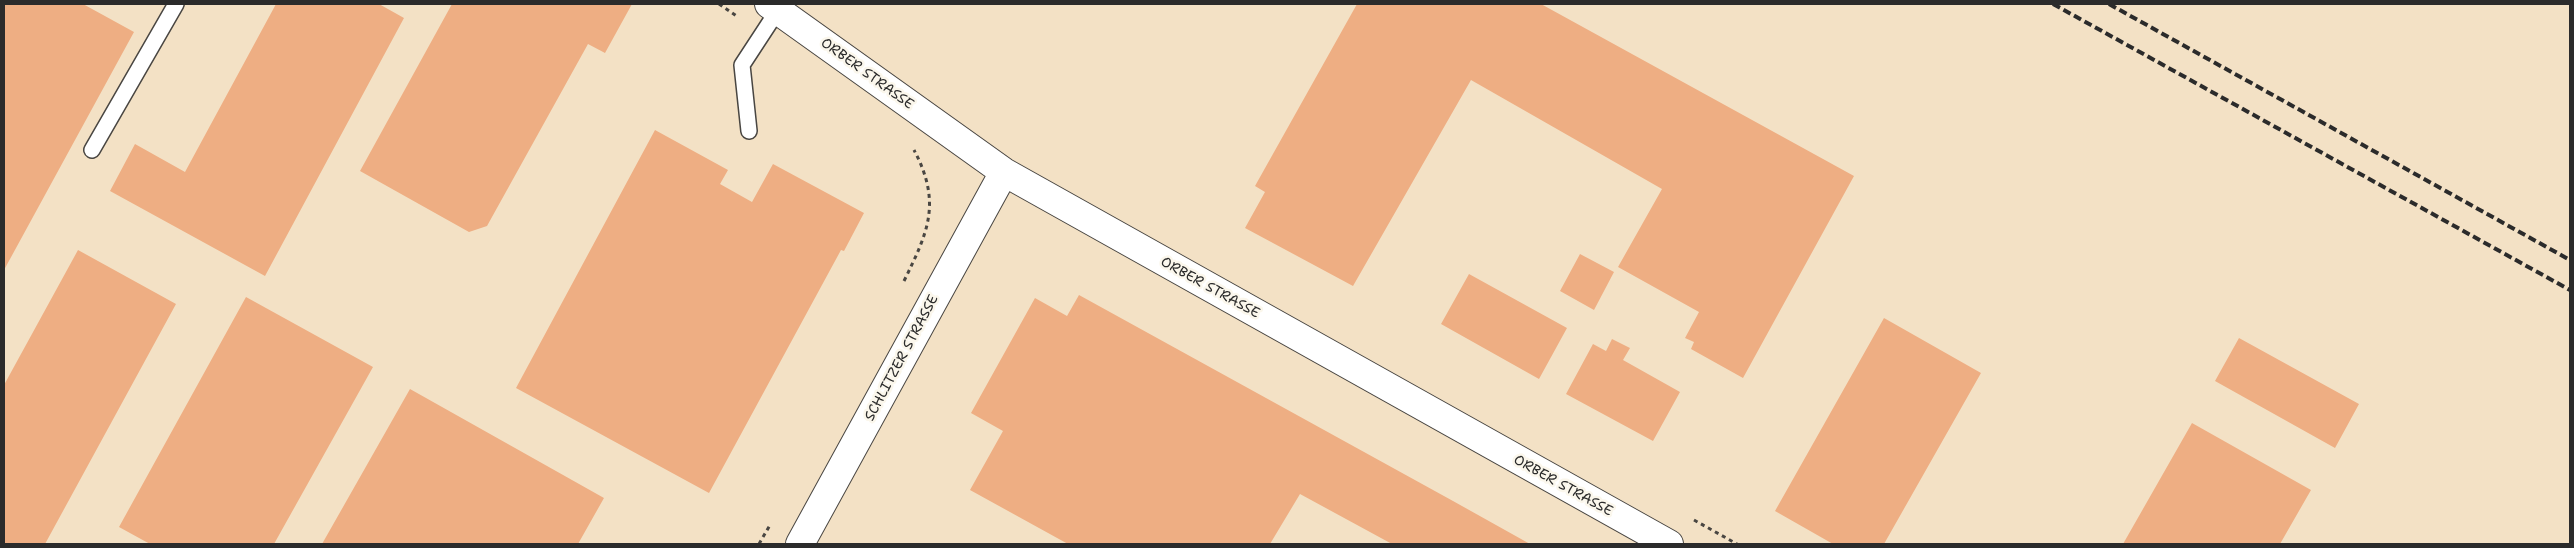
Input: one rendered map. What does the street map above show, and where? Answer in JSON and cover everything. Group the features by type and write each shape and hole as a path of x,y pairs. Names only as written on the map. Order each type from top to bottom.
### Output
{"street":[{"name":"ORBER STRASSE","path":"773,7 1004,172 1669,544"},
{"name":"SCHLITZER STRASSE","path":"800,544 1004,172"}],"lane":[{"path":"92,150 176,4"},
{"path":"748,130 742,65 773,7"}],"path":[{"path":"900,289 925,239 930,202"},
{"path":"759,544 773,519"}],"building":[{"path":"4,4 83,4 134,32 4,270"},
{"path":"276,4 379,4 404,18 265,276 110,191 135,144 185,172"},
{"path":"452,4 632,4 605,53 588,44 487,226 469,232 360,171"},
{"path":"1357,4 1541,4 1854,176 1743,378 1691,349 1694,342 1685,338 1699,312 1618,267 1662,189 1471,80 1353,286 1245,228 1265,192 1255,186"},
{"path":"655,130 728,170 720,184 752,202 773,164 864,213 844,251 841,250 709,493 516,388"},
{"path":"78,250 176,304 45,544 4,544 4,385"},
{"path":"1580,254 1614,272 1594,310 1560,291"},
{"path":"1469,274 1567,328 1539,379 1441,324"},
{"path":"1079,295 1530,544 1392,544 1300,494 1270,544 1068,544 970,490 1003,431 971,413 1035,298 1067,316"},
{"path":"246,297 373,367 274,544 150,544 119,527"},
{"path":"1884,318 1981,373 1884,544 1833,544 1775,511"},
{"path":"2239,338 2359,404 2335,448 2215,381"},
{"path":"1612,339 1630,348 1623,360 1680,392 1653,441 1566,394 1593,344 1606,351"},
{"path":"410,389 604,498 578,544 322,544"},
{"path":"2192,423 2311,490 2280,544 2123,544"}],"railway":[{"path":"2053,4 2570,290"},
{"path":"2109,4 2570,260"}]}
